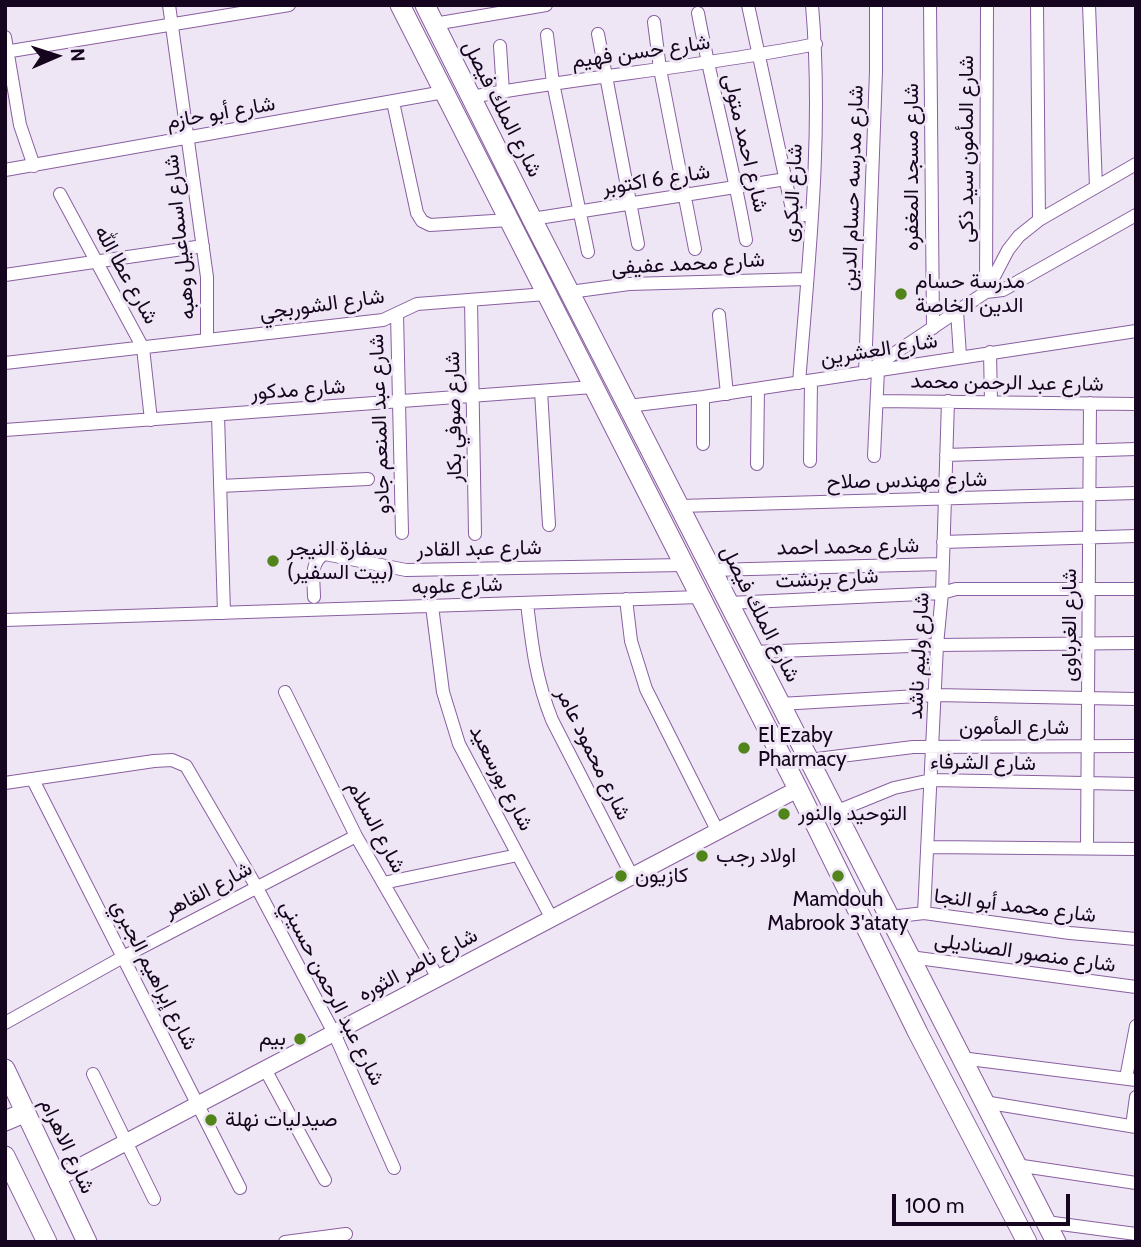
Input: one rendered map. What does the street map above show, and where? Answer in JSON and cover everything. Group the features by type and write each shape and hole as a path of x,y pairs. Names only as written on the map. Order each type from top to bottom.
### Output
{"main road":[{"name":"شارع الملك فيصل","path":"400,5 798,789 918,1033 1027,1242"},
{"name":"شارع الملك فيصل","path":"425,5 1056,1242"},
{"path":"899,994 913,997 925,986"},
{"path":"918,1033 928,1022 944,1023"},
{"name":"شارع الاهرام","path":"5,1069 87,1242"},
{"path":"5,1121 26,1112"},
{"path":"6,1159 47,1242"}],"street":[{"name":"شارع اسماعيل وهبه","path":"169,5 203,246 209,308 207,340"},
{"path":"6,52 289,5"},
{"path":"434,23 546,5"},
{"path":"748,5 793,214 812,215"},
{"name":"شارع البكرى","path":"810,461 805,382 807,279 817,92 813,5"},
{"name":"شارع مدرسه حسام الدين","path":"874,456 877,401 872,372 876,5"},
{"name":"شارع مسجد المغفره","path":"930,5 933,328"},
{"name":"شارع المأمون سيد ذكى","path":"986,292 987,5"},
{"path":"1037,5 1039,220"},
{"path":"1089,5 1096,187"},
{"name":"شارع احمد متولى","path":"698,13 707,63 737,187 746,240"},
{"path":"654,22 660,69 695,249"},
{"path":"598,34 638,244"},
{"path":"547,36 553,83 588,252"},
{"path":"5,37 20,125 34,166"},
{"name":"شارع حسن فهيم","path":"471,97 553,83 707,63 816,44"},
{"path":"500,46 503,92"},
{"name":"شارع أبو حازم","path":"5,170 444,92"},
{"path":"393,102 417,213 422,221 430,225 509,220"},
{"path":"986,292 1008,250 1019,236 1039,220 1136,164"},
{"name":"شارع 6 اكتوبر","path":"532,219 786,179"},
{"name":"شارع عطا الله","path":"60,194 143,348 151,420"},
{"path":"872,372 986,292 1003,290 1136,215"},
{"path":"5,275 203,246"},
{"name":"شارع محمد عفيفى","path":"570,292 629,284 807,279"},
{"name":"شارع الشوربجي","path":"5,363 383,320 417,304 546,294"},
{"name":"شارع صوفي بكار","path":"471,300 475,534"},
{"path":"957,311 960,356"},
{"name":"شارع عبد المنعم جادو","path":"397,314 402,533"},
{"path":"719,315 727,394"},
{"name":"شارع العشرين","path":"628,405 727,394 1136,331"},
{"path":"989,352 990,402"},
{"name":"شارع مدكور","path":"5,430 593,387"},
{"path":"757,464 758,389"},
{"path":"541,391 549,525"},
{"path":"703,397 703,444"},
{"name":"شارع عبد الرحمن محمد","path":"877,401 1136,404"},
{"name":"شارع وليم ناشد","path":"924,913 942,593 948,401"},
{"name":"شارع الغرباوى","path":"1087,848 1090,403"},
{"path":"218,415 224,613"},
{"path":"946,455 1136,449"},
{"path":"220,486 368,479"},
{"name":"شارع مهندس صلاح","path":"680,506 1136,493"},
{"path":"943,542 1136,536"},
{"name":"شارع عبد القادر","path":"314,597 315,563 325,554 406,570 683,565"},
{"name":"شارع محمد احمد","path":"712,569 942,565"},
{"name":"شارع برنشت","path":"729,603 942,593 956,589 1136,589"},
{"name":"شارع علوبه","path":"5,620 700,597"},
{"path":"626,599 631,641 646,689 718,832"},
{"name":"شارع محمود عامر","path":"527,603 535,673 542,696 632,876"},
{"name":"شارع بورسعيد","path":"432,606 443,692 459,744 552,919"},
{"path":"753,652 937,645 1136,643"},
{"name":"شارع السلام","path":"285,692 356,836 438,978"},
{"path":"780,704 935,695 1136,699"},
{"name":"شارع المأمون","path":"809,760 900,748 1136,746"},
{"name":"شارع عبد الرحمن حسيني","path":"33,780 154,761 172,760 186,766 256,886 334,1033 394,1168"},
{"path":"5,783 33,780"},
{"name":"شارع إبراهيم الجبري","path":"33,780 240,1188"},
{"name":"شارع الشرفاء","path":"835,812 894,788 931,780 1136,784"},
{"name":"شارع ناصر الثوره","path":"58,1178 798,789"},
{"name":"شارع القاهر","path":"5,1023 256,886 356,836"},
{"path":"927,847 1136,849"},
{"path":"383,883 518,855"},
{"name":"شارع محمد أبو النجا","path":"890,917 924,913 1136,940"},
{"name":"شارع منصور الصناديلى","path":"910,957 1136,987"},
{"path":"961,1058 1131,1079 1136,1026"},
{"path":"265,1069 325,1180"},
{"path":"93,1074 154,1199"},
{"path":"984,1102 1134,1127 1136,1097"},
{"path":"1016,1165 1136,1183"},
{"path":"1046,1222 1136,1234"},
{"path":"285,1242 346,1234"}],"place":[{"name":"مدرسة حسام الدين الخاصة","path":"901,294"},
{"name":"سفارة النيجر (بيت السفير)","path":"273,561"},
{"name":"El Ezaby Pharmacy","path":"744,748"},
{"name":"التوحيد والنور","path":"784,814"},
{"name":"اولاد رجب","path":"702,856"},
{"name":"كازيون","path":"621,876"},
{"name":"Mamdouh Mabrook 3'ataty","path":"838,876"},
{"name":"بيم","path":"300,1039"},
{"name":"صيدليات نهلة","path":"211,1120"}]}
